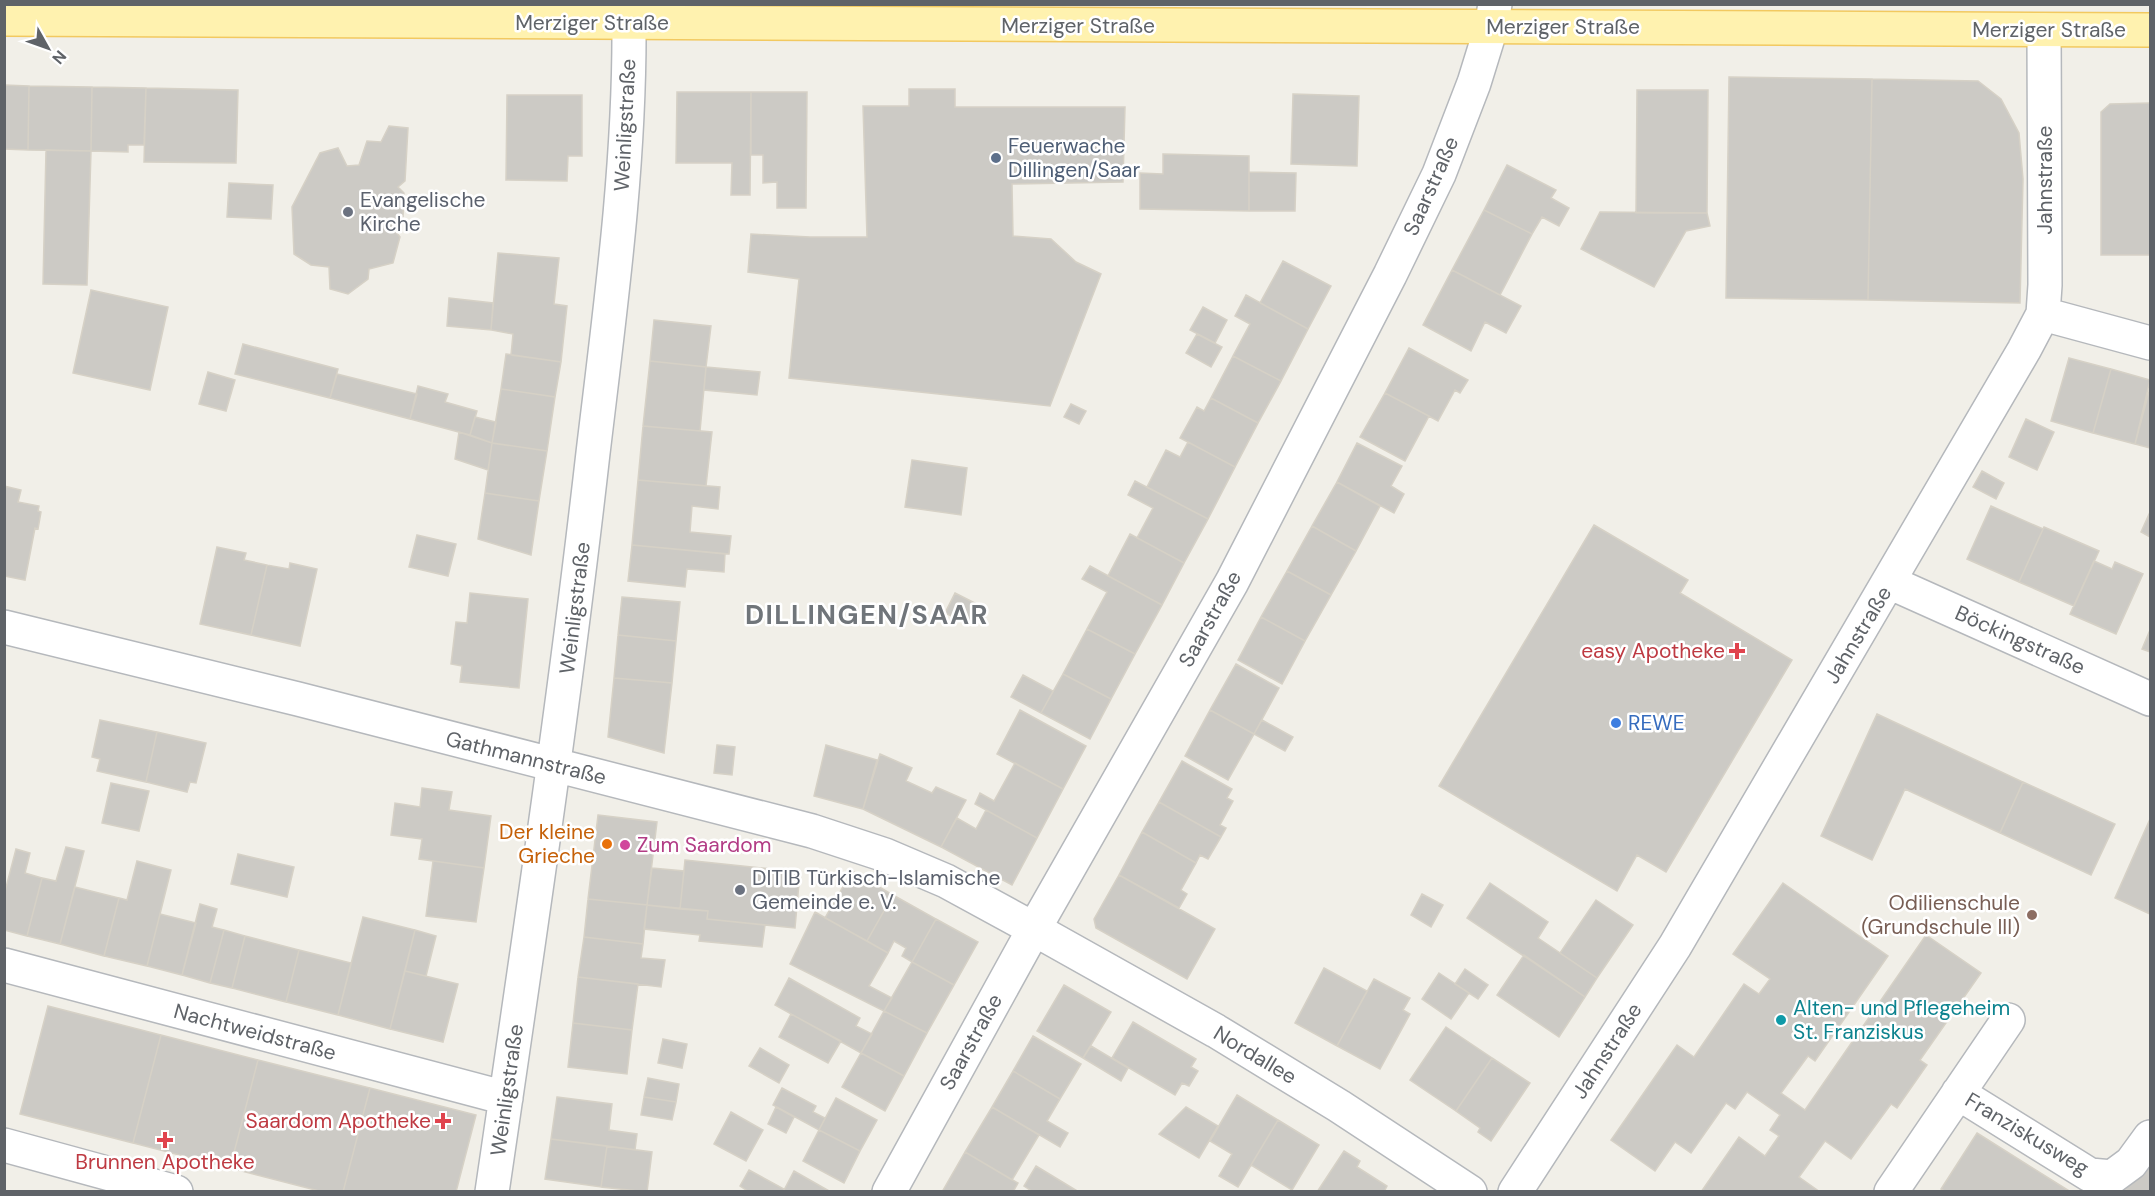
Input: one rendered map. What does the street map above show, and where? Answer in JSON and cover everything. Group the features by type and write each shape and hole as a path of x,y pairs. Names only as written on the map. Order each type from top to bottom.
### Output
{"main road":[{"name":"Merziger Straße","path":"4,19 419,13 629,23 1493,16 2044,30 2151,30"}],"street":[{"name":"Saarstraße","path":"890,1191 1034,929 1232,582 1390,275 1439,174 1474,83 1493,16"},
{"name":"Weinligstraße","path":"492,1191 555,766 617,250 629,90 629,23"},
{"name":"Jahnstraße","path":"1515,1191 1675,946 2043,314 2045,285 2044,30"},
{"path":"2043,314 2151,343"},
{"name":"Böckingstraße","path":"1889,582 2151,699"},
{"name":"Gathmannstraße","path":"4,627 287,696 812,831 885,855 946,881 1034,929"},
{"name":"Nordallee","path":"1034,929 1216,1031 1339,1106 1470,1191"},
{"name":"Nachtweidstraße","path":"4,965 506,1098"},
{"name":"Franziskusweg","path":"1891,1191 2008,1020"},
{"name":"Franziskusweg","path":"1958,1093 2090,1174 2112,1177 2131,1163 2151,1137"},
{"path":"4,1145 176,1191"}],"building":[{"path":"1729,77 1872,79 1868,300 1726,298"},
{"path":"1872,79 1978,81 2001,99 2019,133 2023,179 2020,303 1868,300"},
{"path":"4,85 29,86 28,150 4,149"},
{"path":"29,86 92,87 91,151 28,150"},
{"path":"92,87 146,88 144,145 128,145 128,152 91,151"},
{"path":"146,88 238,90 236,163 144,162"},
{"path":"909,89 955,89 955,107 1125,107 1123,182 1012,184 1013,236 1051,239 1076,262 1101,274 1050,406 789,378 799,279 748,272 751,234 867,237 863,106 909,106"},
{"path":"1637,90 1708,90 1707,213 1636,213"},
{"path":"677,92 751,92 750,195 731,195 732,163 676,163"},
{"path":"751,92 807,92 806,208 777,208 777,182 763,183 763,155 751,155"},
{"path":"1293,94 1359,96 1357,166 1291,164"},
{"path":"507,95 582,95 582,156 568,156 567,181 506,180"},
{"path":"2150,103 2150,255 2101,255 2101,112 2110,104"},
{"name":"Evangelische Kirche","path":"389,126 408,128 405,181 398,187 404,193 403,217 392,227 400,237 393,263 369,269 368,279 348,294 330,289 329,267 311,265 294,254 292,207 320,153 338,148 347,166 359,165 367,141 381,142"},
{"path":"46,150 91,151 87,285 43,284"},
{"path":"1163,154 1249,156 1249,211 1140,209 1140,173 1163,174"},
{"path":"1507,165 1556,190 1551,198 1569,208 1559,226 1542,217 1532,234 1484,210"},
{"path":"1249,172 1296,173 1295,211 1249,211"},
{"path":"229,183 273,185 271,219 227,217"},
{"path":"1484,210 1532,234 1500,295 1452,270"},
{"path":"1600,212 1707,213 1710,226 1686,231 1654,287 1581,249"},
{"path":"498,253 559,258 554,304 567,306 561,362 511,355 513,334 491,330"},
{"path":"1283,261 1331,286 1308,329 1260,303"},
{"path":"1452,270 1521,306 1506,333 1485,322 1471,351 1423,325"},
{"path":"91,290 168,307 150,390 73,373"},
{"path":"1246,295 1308,329 1281,381 1233,356 1250,324 1235,316"},
{"path":"449,298 493,303 491,330 447,326"},
{"path":"1203,307 1227,320 1215,343 1190,330"},
{"path":"654,320 711,326 706,367 650,361"},
{"path":"1197,334 1222,347 1211,367 1186,353"},
{"path":"243,344 338,369 330,398 235,374"},
{"path":"1409,348 1468,380 1460,393 1455,390 1438,421 1385,393"},
{"path":"506,354 561,362 555,397 501,389"},
{"path":"1233,356 1281,381 1258,423 1211,398"},
{"path":"2069,358 2111,369 2093,433 2051,421"},
{"path":"650,361 706,367 700,431 643,426"},
{"path":"706,367 760,372 757,395 704,390"},
{"path":"2111,369 2150,380 2135,444 2093,433"},
{"path":"208,372 235,380 226,411 199,404"},
{"path":"337,374 417,394 410,419 330,398"},
{"path":"418,386 448,394 445,402 477,411 470,435 410,419"},
{"path":"2150,388 2150,448 2135,444"},
{"path":"501,389 555,397 547,451 492,443"},
{"path":"1385,393 1429,416 1405,461 1360,437"},
{"path":"1211,398 1258,423 1235,467 1180,438 1197,407 1204,411"},
{"path":"1071,404 1086,411 1079,424 1064,417"},
{"path":"475,417 496,422 492,443 470,435"},
{"path":"2026,419 2054,432 2037,470 2009,457"},
{"path":"643,426 712,432 706,486 638,480"},
{"path":"459,432 492,443 488,470 455,459"},
{"path":"1188,442 1235,467 1208,519 1147,487 1166,450 1180,457"},
{"path":"492,443 547,451 539,501 485,493"},
{"path":"1357,443 1402,466 1391,486 1404,494 1394,513 1337,482"},
{"path":"912,460 967,468 961,515 905,507"},
{"path":"1982,471 2004,483 1996,499 1973,487"},
{"path":"638,480 720,487 718,509 692,506 690,532 731,536 729,554 632,545"},
{"path":"1135,481 1208,519 1184,563 1137,538 1153,508 1128,495"},
{"path":"1337,482 1380,506 1356,551 1312,526"},
{"path":"4,486 21,490 18,502 39,506 38,511 41,512 38,529 35,528 25,580 4,576"},
{"path":"485,493 539,501 531,555 478,539"},
{"path":"1991,506 2043,529 2019,582 1967,559"},
{"path":"2150,512 2150,537 2141,532"},
{"name":"REWE","path":"1594,525 1688,580 1680,593 1792,660 1666,872 1637,855 1617,891 1439,786"},
{"path":"1312,526 1356,551 1331,595 1287,571"},
{"path":"2044,527 2099,551 2074,606 2019,582"},
{"path":"1130,534 1184,563 1162,605 1108,576"},
{"path":"417,535 456,544 448,576 409,567"},
{"path":"632,545 725,554 724,572 687,569 685,587 628,581"},
{"path":"217,547 246,553 244,560 267,565 251,635 200,624"},
{"path":"2094,561 2112,569 2115,562 2143,574 2116,634 2070,614"},
{"path":"290,563 317,569 300,646 251,635 267,565 289,569"},
{"path":"1090,566 1162,605 1135,654 1087,629 1107,592 1082,579"},
{"path":"1287,571 1331,595 1305,641 1261,617"},
{"path":"470,593 528,599 519,688 460,682 462,666 451,664 456,622 467,623"},
{"path":"955,593 979,605 969,625 945,613"},
{"path":"622,597 680,602 676,641 618,635"},
{"path":"1261,617 1305,641 1282,684 1238,660"},
{"path":"1087,629 1135,654 1111,699 1063,674"},
{"path":"2150,630 2150,652 2142,649"},
{"path":"618,635 676,641 672,683 614,678"},
{"path":"1236,664 1279,688 1254,734 1210,710"},
{"path":"1063,674 1111,699 1090,739 1041,713"},
{"path":"1023,675 1053,691 1041,713 1011,697"},
{"path":"614,678 672,683 664,753 608,737"},
{"path":"1020,710 1086,746 1063,789 997,754"},
{"path":"1210,710 1254,734 1228,780 1185,756"},
{"path":"1877,714 2023,782 2000,833 1905,789 1872,860 1821,836"},
{"path":"100,720 157,732 146,782 97,771 100,759 92,757"},
{"path":"1262,720 1293,737 1285,751 1254,734"},
{"path":"157,732 206,743 196,783 190,782 187,792 146,782"},
{"path":"717,745 735,747 732,775 714,773"},
{"path":"826,745 877,760 863,809 814,796"},
{"path":"880,754 912,768 906,781 932,793 936,787 966,800 941,847 863,809"},
{"path":"1182,761 1232,789 1227,798 1233,801 1220,825 1226,828 1221,837 1159,802"},
{"path":"1015,763 1063,789 1037,838 975,804 980,793 994,801"},
{"path":"2023,782 2115,824 2091,875 2000,833"},
{"path":"111,783 149,791 139,831 102,823"},
{"path":"422,788 452,792 449,810 491,816 484,868 419,859 422,839 391,835 395,803 420,807"},
{"path":"1159,802 1221,837 1208,859 1200,855 1196,863 1142,832"},
{"path":"986,810 1037,838 1012,885 941,847 957,818 976,829"},
{"name":"Zum Saardom","path":"598,815 657,822 647,905 588,899"},
{"path":"2150,819 2150,914 2115,898"},
{"path":"1142,832 1196,863 1181,890 1187,894 1179,908 1119,875"},
{"path":"66,847 84,851 60,944 27,936 42,878 56,881"},
{"path":"16,849 30,853 25,873 42,878 27,936 4,930 4,895"},
{"path":"238,854 294,867 287,897 231,884"},
{"name":"DITIB Türkisch-Islamische Gemeinde e. V.","path":"685,860 800,872 795,928 707,919 708,911 680,909"},
{"path":"137,861 171,870 147,966 104,956 119,898 127,900"},
{"path":"433,861 484,868 476,922 426,916"},
{"path":"652,868 684,871 680,909 647,905"},
{"path":"852,871 893,895 867,941 825,918"},
{"path":"1119,875 1215,929 1187,979 1096,928 1094,919"},
{"path":"1490,883 1548,922 1538,938 1597,978 1585,997 1467,918"},
{"name":"Alten- und Pflegeheim St. Franziskus","path":"1783,883 1888,956 1815,1061 1808,1056 1781,1093 1805,1110 1926,935 1981,973 1920,1060 1927,1065 1897,1108 1891,1104 1851,1159 1825,1141 1799,1177 1820,1192 1701,1192 1739,1137 1765,1156 1779,1136 1770,1130 1780,1115 1747,1092 1735,1109 1726,1103 1691,1153 1675,1142 1655,1171 1611,1140 1677,1045 1694,1057 1744,984 1759,994 1770,979 1733,954"},
{"path":"75,887 119,898 104,956 60,944"},
{"path":"1422,894 1443,905 1431,927 1411,915"},
{"path":"893,895 936,919 912,962 902,956 906,948 894,941 888,953 867,941"},
{"path":"588,899 647,905 643,944 584,937"},
{"path":"1596,900 1633,925 1597,978 1560,953"},
{"path":"200,904 217,909 212,927 224,930 210,983 182,975"},
{"path":"647,905 708,911 707,919 765,925 762,947 699,941 700,935 644,929"},
{"path":"815,912 888,953 869,986 892,998 884,1011 790,964"},
{"path":"160,914 196,923 182,975 147,966"},
{"path":"363,917 415,930 390,1029 338,1015"},
{"path":"936,919 978,942 954,985 912,962"},
{"path":"224,930 245,936 232,988 210,983"},
{"path":"415,930 436,936 426,976 405,971"},
{"path":"245,936 299,950 286,1002 232,988"},
{"path":"584,937 643,944 641,958 665,960 661,987 578,977"},
{"path":"299,950 351,963 338,1015 286,1002"},
{"path":"1524,955 1585,997 1559,1037 1497,995"},
{"path":"912,962 954,985 927,1033 884,1011"},
{"path":"1324,968 1367,991 1337,1046 1295,1023"},
{"path":"1465,969 1488,985 1478,999 1455,984"},
{"path":"405,971 458,984 443,1042 390,1029"},
{"path":"1439,973 1469,993 1451,1019 1422,999"},
{"path":"578,977 638,984 632,1030 573,1023"},
{"path":"789,978 860,1018 856,1026 872,1034 861,1053 775,1005"},
{"path":"1374,979 1410,998 1403,1010 1410,1014 1380,1069 1337,1046"},
{"path":"1064,985 1111,1012 1083,1058 1037,1031"},
{"path":"48,1006 161,1035 133,1143 20,1114"},
{"path":"884,1011 927,1033 904,1076 861,1053"},
{"path":"791,1014 841,1041 828,1063 779,1037"},
{"path":"1133,1022 1196,1059 1191,1067 1198,1071 1189,1086 1182,1083 1175,1095 1112,1058"},
{"path":"573,1023 632,1030 627,1074 568,1067"},
{"path":"1446,1027 1492,1058 1456,1111 1410,1080"},
{"path":"161,1035 258,1060 230,1168 133,1143"},
{"path":"1033,1036 1081,1064 1060,1099 1013,1071"},
{"path":"663,1039 687,1044 682,1068 658,1063"},
{"path":"1091,1046 1128,1068 1121,1081 1083,1058"},
{"path":"760,1048 789,1065 779,1083 749,1066"},
{"path":"861,1053 904,1076 885,1111 842,1087"},
{"path":"1492,1058 1530,1083 1491,1141 1478,1132 1480,1128 1456,1111"},
{"path":"258,1060 370,1088 343,1192 323,1192 230,1168"},
{"path":"1013,1071 1060,1099 1047,1121 1068,1133 1060,1147 992,1107"},
{"path":"648,1078 679,1084 676,1102 644,1097"},
{"path":"370,1088 476,1115 456,1192 343,1192"},
{"path":"782,1088 816,1106 813,1112 825,1118 819,1130 773,1105"},
{"path":"1237,1095 1278,1120 1238,1187 1219,1176 1232,1154 1210,1141"},
{"path":"557,1097 612,1104 609,1130 637,1134 635,1150 551,1139"},
{"path":"644,1097 676,1102 672,1120 641,1115"},
{"path":"836,1098 877,1120 860,1151 819,1130"},
{"path":"776,1107 794,1117 786,1133 768,1124"},
{"path":"992,1107 1039,1135 1012,1180 965,1152"},
{"path":"1186,1107 1218,1126 1199,1158 1159,1134"},
{"path":"731,1112 763,1130 746,1161 714,1144"},
{"path":"1278,1120 1319,1145 1292,1190 1251,1165"},
{"path":"819,1130 860,1151 844,1183 803,1161"},
{"path":"1977,1133 2071,1192 1946,1192 1941,1189"},
{"path":"551,1139 607,1146 601,1187 545,1179"},
{"path":"607,1146 652,1152 647,1192 601,1187"},
{"path":"1344,1151 1360,1161 1357,1167 1387,1186 1384,1192 1317,1192"},
{"path":"2150,1151 2150,1192 2124,1192"},
{"path":"965,1152 1018,1183 1013,1192 942,1192"},
{"path":"1036,1166 1079,1192 1033,1192 1024,1186"},
{"path":"749,1170 784,1189 783,1192 749,1192 740,1186"},
{"path":"794,1171 831,1192 783,1192"}],"place":[{"name":"Feuerwache Dillingen/Saar","path":"996,158"},
{"name":"Evangelische Kirche","path":"348,212"},
{"name":"easy Apotheke","path":"1737,651"},
{"name":"REWE","path":"1616,723"},
{"name":"Der kleine Grieche","path":"607,844"},
{"name":"Zum Saardom","path":"625,845"},
{"name":"DITIB Türkisch-Islamische Gemeinde e. V.","path":"740,890"},
{"name":"Odilienschule (Grundschule III)","path":"2032,915"},
{"name":"Alten- und Pflegeheim St. Franziskus","path":"1781,1020"},
{"name":"Saardom Apotheke","path":"443,1121"},
{"name":"Brunnen Apotheke","path":"165,1140"}],"district":[{"name":"DILLINGEN/SAAR","path":"867,615"}]}
